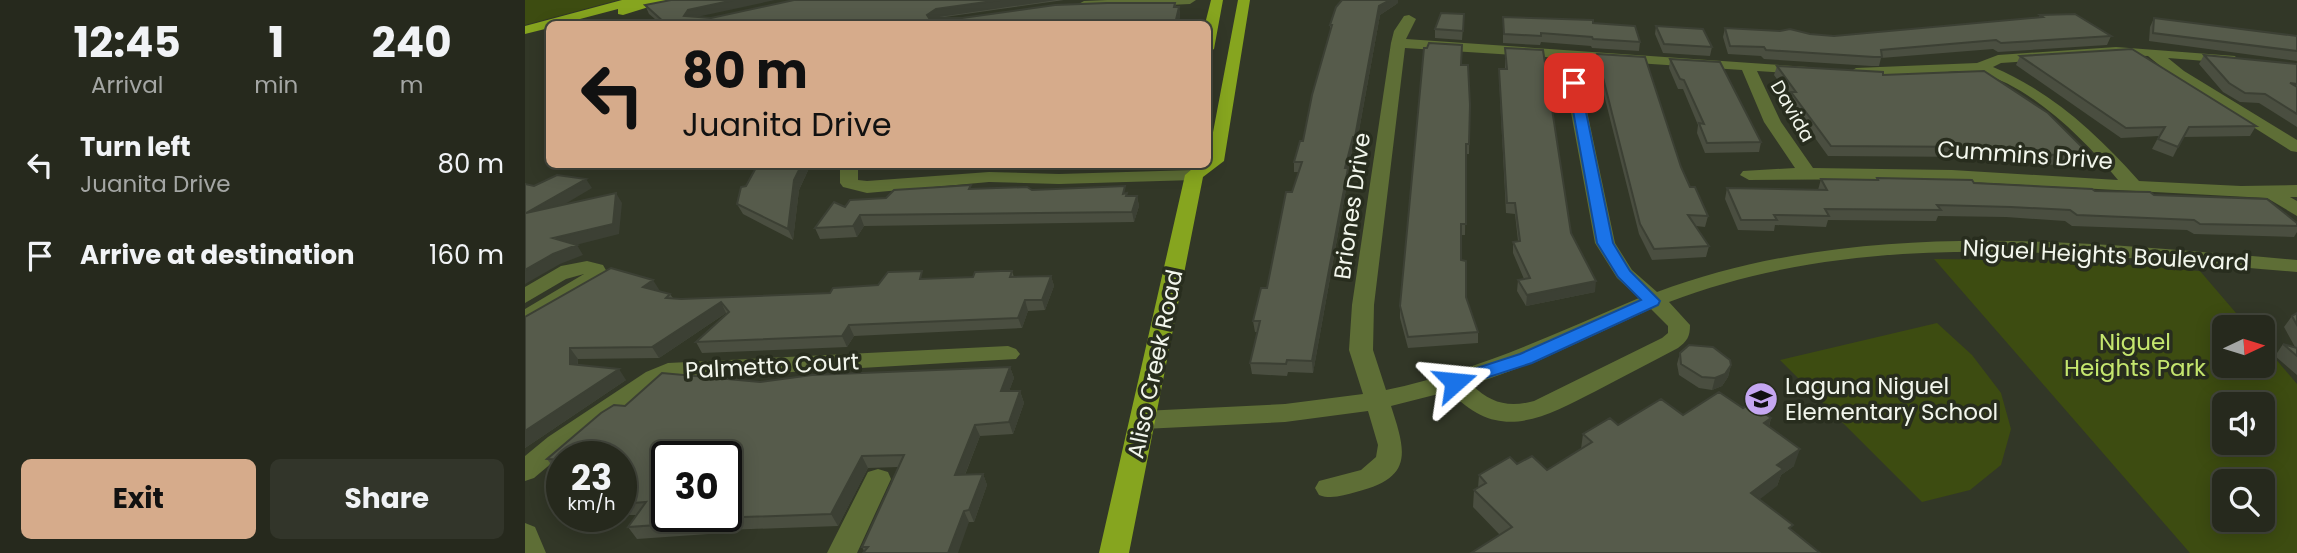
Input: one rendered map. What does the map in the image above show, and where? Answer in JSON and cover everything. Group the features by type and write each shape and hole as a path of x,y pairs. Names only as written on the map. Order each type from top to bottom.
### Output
{"main road":[{"path":"559,21 637,0"},
{"path":"584,21 665,0"},
{"path":"1211,29 1217,0"},
{"path":"1211,162 1215,161 1244,0"},
{"path":"525,30 546,24"},
{"path":"525,39 546,33"},
{"name":"Aliso Creek Road","path":"1115,553 1143,421 1188,170"}],"street":[{"path":"1070,6 1122,1 1190,0"},
{"name":"Briones Drive","path":"1329,488 1375,476 1387,468 1391,457 1391,445 1361,350 1363,305 1398,43 1401,31 1409,19"},
{"path":"1398,43 1816,71"},
{"path":"2152,52 2179,74 2297,147"},
{"path":"1979,68 1998,59 2152,52 2244,61"},
{"path":"1455,382 1474,404 1489,411 1506,415 1527,413 1542,408 1670,343 1679,335 1679,325 1673,317 1624,274 1605,243 1569,56"},
{"path":"1844,72 1871,74 1958,66 1979,68 2001,76 2055,110 2092,139 2133,186"},
{"name":"Davida","path":"1748,67 1758,100 1782,142 1807,172"},
{"path":"849,168 849,183 857,186 989,177 1059,179 1188,170"},
{"name":"Cummins Drive","path":"1749,175 1807,172 1940,173 2215,192 2297,191"},
{"path":"2271,192 2297,210"},
{"name":"Niguel Heights Boulevard","path":"1143,421 1330,409 1375,401 1455,382 1526,358 1652,301 1716,279 1796,261 1873,250 1970,245 2056,248 2297,266"},
{"path":"525,296 573,269 596,269 597,272 588,282 525,319"},
{"name":"Palmetto Court","path":"525,471 557,444 654,378 668,372 1009,354"},
{"path":"842,553 878,479"},
{"path":"525,535 531,553"}],"green space":[{"path":"525,0 618,0 525,25"},
{"name":"Niguel Heights Park","path":"1934,259 2081,261 2200,271 2238,315 2212,315 2212,378 2275,378 2275,358 2297,384 2297,553 2190,553"},
{"path":"1937,323 1972,355 2001,393 2011,429 2001,465 1970,490 1922,502 1780,360"}],"building":[{"path":"671,0 734,0 688,10 684,16 711,18 794,0 1000,0 936,9 927,15 929,18 962,18 1055,5 1175,3 1174,7 1179,7 1176,21 663,21 645,5"},
{"path":"1342,0 1390,0 1379,6 1355,137 1345,168 1348,168 1312,361 1287,360 1286,364 1250,363 1260,321 1253,321 1261,288 1267,288 1286,192 1292,192 1302,162 1294,162 1300,141 1303,141 1330,25 1336,7"},
{"path":"1441,13 1464,14 1463,31 1435,29"},
{"path":"2075,14 2111,36 2001,43 1996,40 1881,50 1882,57 1874,57 1730,46 1725,28 1780,31 1790,29 1834,36 2043,17 2040,15"},
{"path":"1503,17 1593,20 1593,23 1635,26 1640,42 1541,33 1541,36 1504,34"},
{"path":"2154,18 2297,36 2297,51 2153,33"},
{"path":"1656,26 1703,29 1712,47 1664,44"},
{"path":"1429,43 1462,45 1461,65 1468,65 1469,144 1466,144 1466,224 1461,224 1461,260 1466,261 1466,297 1478,332 1408,337 1400,306 1424,48 1427,48"},
{"path":"1505,48 1543,50 1571,233 1596,281 1527,295 1518,280 1530,278 1513,242 1520,241 1515,203 1507,203 1499,69 1507,69"},
{"path":"2132,49 2256,126 2189,127 2178,147 2158,139 2165,127 2126,128 2020,56"},
{"path":"1597,54 1645,57 1681,167 1690,187 1695,187 1708,216 1688,215 1709,246 1654,249 1640,224"},
{"path":"2204,55 2297,64 2297,84 2290,83 2297,87 2297,114 2265,94 2245,93 2229,83"},
{"path":"1670,59 1720,62 1761,142 1707,143 1699,123 1704,124 1684,80 1680,79"},
{"path":"1777,66 1883,72 1883,75 1984,71 2048,113 2089,154 2043,155 2037,150 1983,150 1980,147 1831,146 1791,92 1796,92"},
{"path":"756,168 800,168 794,180 788,229 737,204 741,187 746,186"},
{"path":"557,175 586,179 526,213 616,193 613,224 553,238 577,245 553,254 525,270 525,184 534,186"},
{"path":"1877,178 1972,180 1974,183 2150,192 2154,195 2267,199 2297,223 2297,226 2200,224 2194,220 2077,215 2070,210 1937,205 1941,210 1825,209 1829,216 1774,215 1777,220 1741,220 1727,188 1827,190 1821,179 1878,180"},
{"path":"971,185 969,189 1027,187 1032,190 1125,186 1123,194 1137,196 1132,212 860,215 853,226 815,228 834,202 845,207 850,200 886,198 894,190"},
{"path":"611,268 653,280 643,287 670,294 666,298 681,299 830,293 833,288 878,285 888,272 922,271 920,279 973,277 975,272 1001,271 1012,271 1010,277 1051,276 1042,300 1025,300 1018,318 849,325 842,336 696,342 729,312 721,302 652,347 570,348 570,364 619,369 525,431 525,317"},
{"path":"2283,344 2297,348 2297,356"},
{"path":"1689,345 1713,347 1730,360 1731,365 1725,374 1715,378 1702,377 1681,364 1680,353"},
{"path":"1010,367 1001,391 1020,391 1009,422 975,425 955,475 983,474 969,510 964,511 948,553 863,553 868,547 862,547 904,455 862,456 831,514 742,517 742,441 651,441 651,525 637,526 637,514 646,502 637,503 637,441 568,441 601,413 614,405 625,406 662,373 760,382 812,375"},
{"path":"1719,392 1743,408 1751,404 1771,418 1764,423 1800,449 1777,465 1783,469 1751,493 1793,525 1789,528 1820,553 1471,553 1512,527 1474,490 1486,483 1479,475 1510,457 1517,464 1532,456 1547,470 1592,442 1583,434 1610,418 1618,425 1661,399 1683,415"}],"place":[{"name":"Laguna Niguel Elementary School","path":"1761,399"}],"route":[{"path":"1455,382 1526,358 1652,301 1624,274 1605,243 1574,83"}]}
